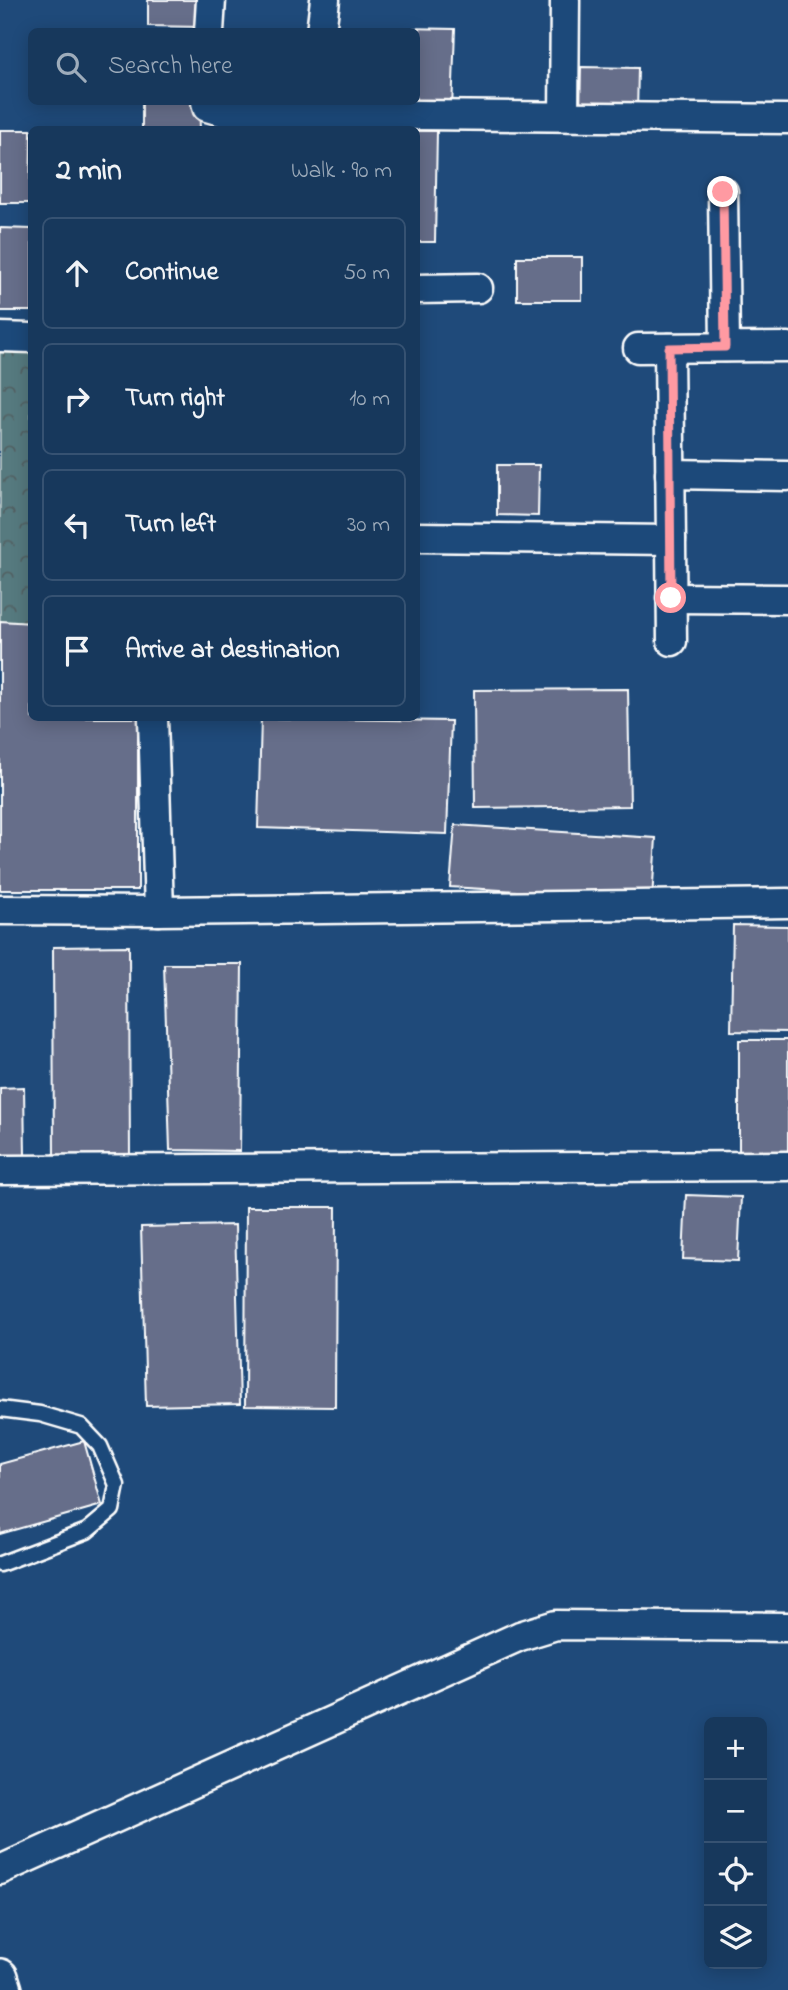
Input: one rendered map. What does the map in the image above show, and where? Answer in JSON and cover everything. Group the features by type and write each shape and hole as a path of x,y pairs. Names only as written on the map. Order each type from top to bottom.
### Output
{"street":[{"path":"209,28 211,0"},
{"path":"322,28 325,0"},
{"path":"564,116 565,0"},
{"path":"207,105 228,113 319,108 564,116 788,119"},
{"path":"723,192 725,347"},
{"path":"420,289 478,288"},
{"path":"0,337 28,338"},
{"path":"638,348 788,347"},
{"path":"669,348 672,641"},
{"path":"670,474 788,477"},
{"path":"420,537 670,540"},
{"path":"671,598 788,599"},
{"path":"153,721 159,911"},
{"path":"0,910 159,911 788,903"},
{"path":"0,1170 788,1166"},
{"path":"0,1870 520,1636 556,1625 788,1628"},
{"path":"0,1977 4,1990"}],"lane":[{"path":"0,1409 40,1414 82,1426 100,1446 117,1485 112,1510 87,1531 0,1564"}],"green space":[{"path":"28,333 28,628 0,629 0,334"}],"building":[{"path":"148,0 205,0 203,27 148,26"},
{"path":"420,28 455,29 452,110 420,103"},
{"path":"581,67 638,68 637,114 580,113"},
{"path":"142,105 199,105 200,126 142,126"},
{"path":"0,130 28,130 28,203 0,203"},
{"path":"420,131 437,131 435,242 420,242"},
{"path":"0,228 28,229 28,311 0,311"},
{"path":"517,257 582,257 582,300 517,300"},
{"path":"497,465 539,465 538,516 497,515"},
{"path":"0,621 28,623 28,721 138,721 138,890 0,890"},
{"path":"628,689 630,806 475,808 474,690"},
{"path":"261,721 451,721 447,834 258,828"},
{"path":"455,825 656,838 652,899 450,887"},
{"path":"733,925 788,926 788,1032 731,1031"},
{"path":"129,946 130,1158 54,1159 53,947"},
{"path":"164,964 242,964 240,1151 170,1150"},
{"path":"739,1040 788,1040 788,1152 739,1152"},
{"path":"24,1087 25,1156 0,1156 0,1088"},
{"path":"686,1195 741,1197 738,1261 683,1259"},
{"path":"246,1207 336,1207 335,1407 245,1406"},
{"path":"235,1225 240,1404 146,1406 141,1227"},
{"path":"84,1441 102,1505 0,1534 0,1464"}],"route":[{"path":"671,598 669,348 725,347 723,192"}]}
